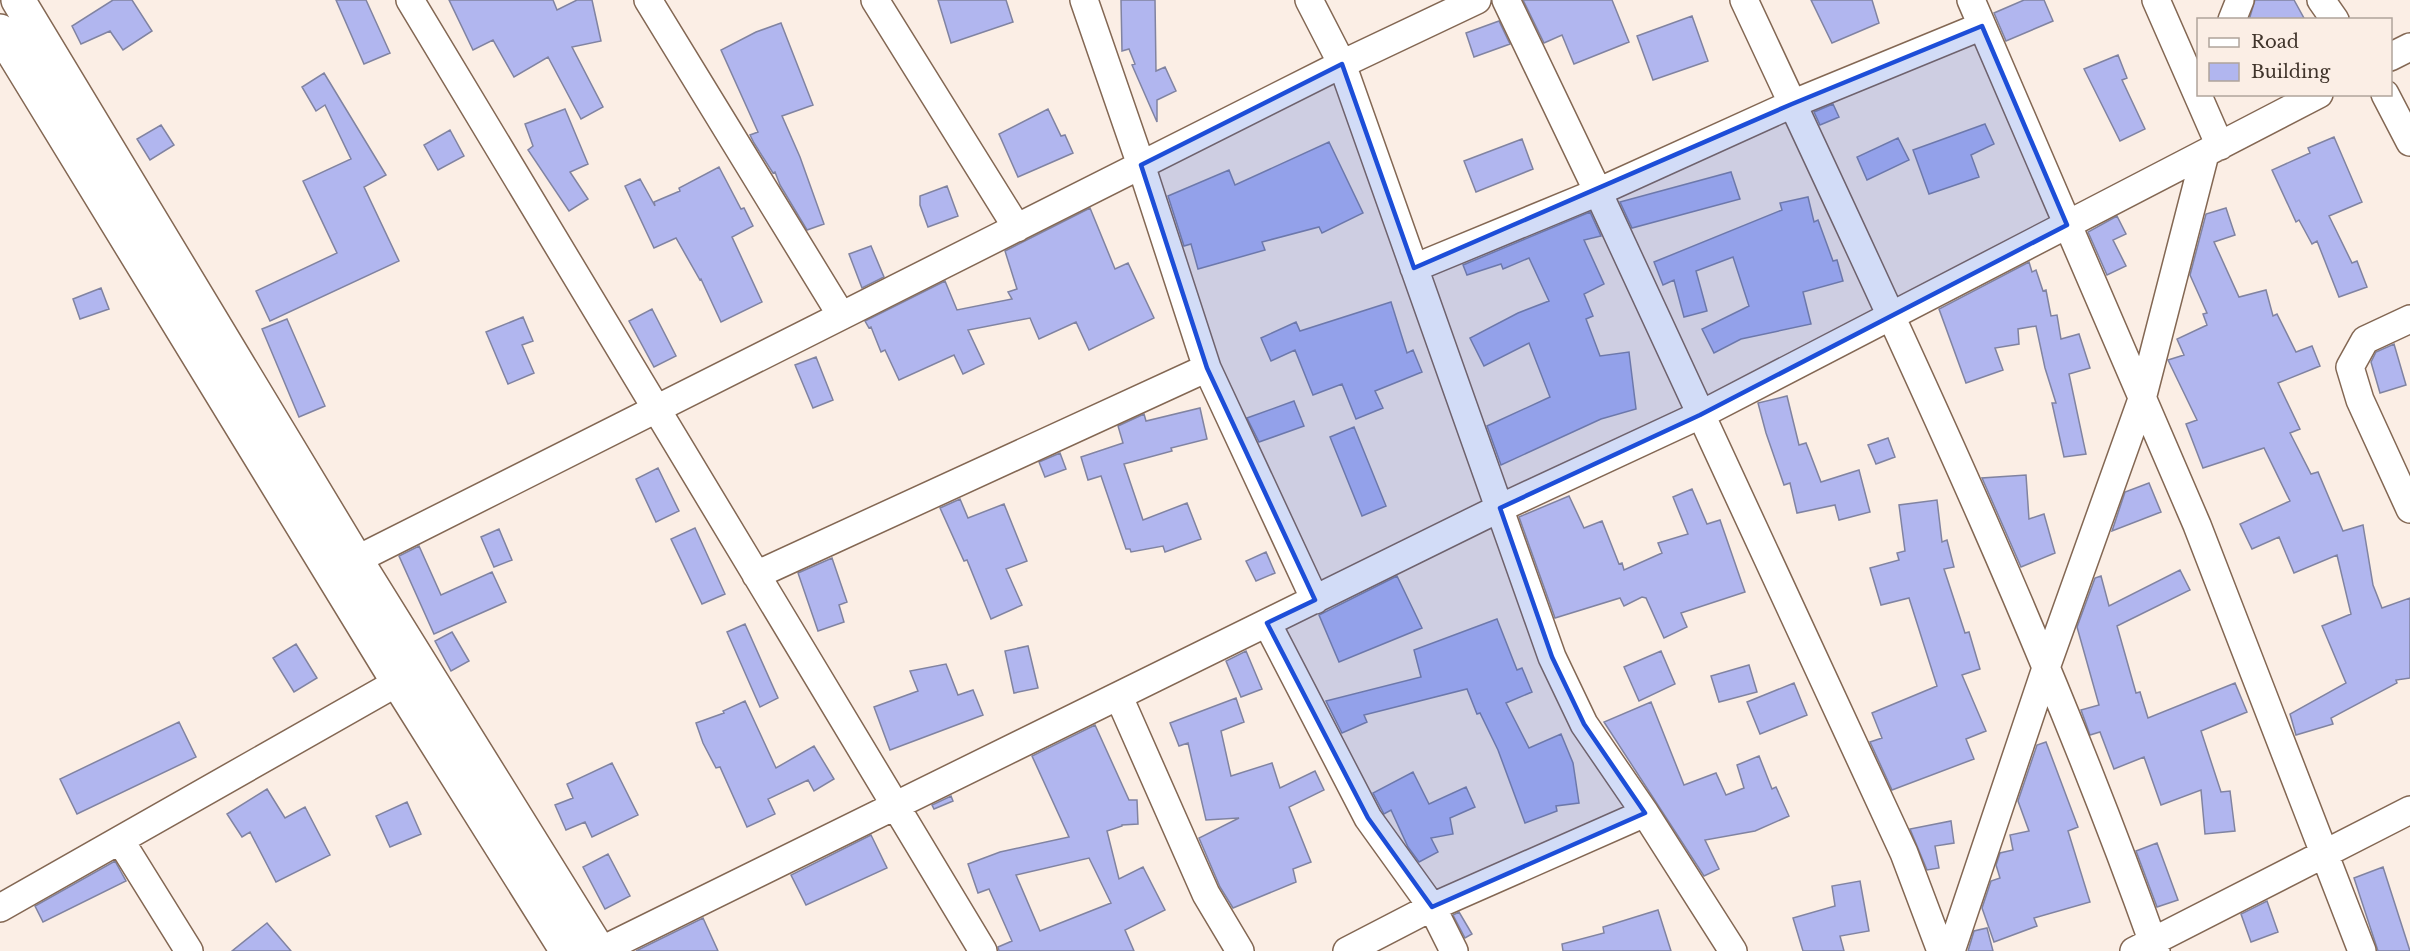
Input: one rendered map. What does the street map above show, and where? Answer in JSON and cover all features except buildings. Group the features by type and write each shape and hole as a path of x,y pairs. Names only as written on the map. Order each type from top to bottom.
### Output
{"main road":[{"path":"18,0 356,560 600,951"},
{"path":"0,31 398,682 567,951"}],"street":[{"path":"410,0 983,951"},
{"path":"648,0 841,315"},
{"path":"875,0 1017,228"},
{"path":"1084,0 1207,368 1315,600"},
{"path":"1309,0 1342,64 1552,657 1584,724 1645,813 1733,951"},
{"path":"356,560 1342,64 1477,0"},
{"path":"1506,0 1598,192 1904,853 1941,951"},
{"path":"1744,0 1892,316 2047,665 2147,948 2410,810"},
{"path":"1971,0 2197,525 2362,951"},
{"path":"2156,0 2197,89"},
{"path":"2233,18 2240,0"},
{"path":"2321,0 2334,18"},
{"path":"1414,268 1598,192 1792,104 1982,26"},
{"path":"2392,56 2410,47"},
{"path":"600,951 1500,508 1700,416 2315,96"},
{"path":"2386,96 2410,142"},
{"path":"1951,951 2047,665 2142,399 2213,150 2201,98"},
{"path":"2410,319 2366,340 2350,367 2360,400 2410,509"},
{"path":"756,575 1207,368"},
{"path":"1267,623 1368,818 1432,907 1454,951"},
{"path":"0,908 398,682"},
{"path":"1119,697 1206,894 1240,951"},
{"path":"1347,951 1432,907 1645,813"},
{"path":"120,840 189,951"}],"highlighted area":[{"path":"1982,26 2067,225 1700,415 1500,508 1552,657 1584,724 1645,813 1432,907 1368,818 1267,623 1315,600 1207,368 1141,165 1342,64 1414,268 1792,104"}]}
